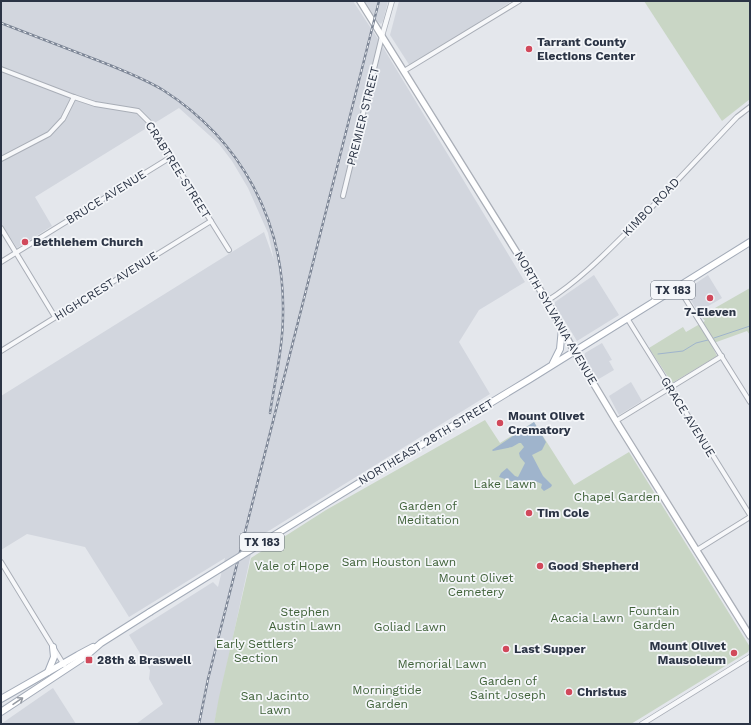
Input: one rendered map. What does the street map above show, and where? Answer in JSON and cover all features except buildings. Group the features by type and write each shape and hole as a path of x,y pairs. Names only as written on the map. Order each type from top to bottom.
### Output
{"main road":[{"name":"NORTH SYLVANIA AVENUE","path":"362,3 547,300 574,351 616,421 750,636"},
{"name":"NORTHEAST 28TH STREET","path":"2,713 65,666 150,612 750,242"},
{"path":"552,365 560,348 562,328"},
{"path":"48,672 54,657 53,647"},
{"name":"NORTHEAST 28TH STREET","path":"1,700 48,672 65,666"}],"street":[{"path":"382,36 392,1"},
{"path":"404,71 519,1"},
{"name":"PREMIER STREET","path":"343,196 382,36"},
{"name":"CRABTREE STREET","path":"1,69 74,98 95,104 138,111 149,122 229,250"},
{"path":"1,159 49,134 63,119 74,98"},
{"name":"KIMBO ROAD","path":"547,300 568,287 595,263 639,220 737,116 750,107"},
{"name":"BRUCE AVENUE","path":"1,262 171,157"},
{"name":"HIGHCREST AVENUE","path":"1,351 211,221"},
{"path":"1,228 55,317"},
{"path":"678,287 750,402"},
{"name":"GRACE AVENUE","path":"627,318 750,516"},
{"path":"616,421 722,356"},
{"path":"697,550 750,516"},
{"path":"1,562 65,666"},
{"path":"642,724 649,722 750,657"}],"shaded area":[{"path":"1,1 353,1 378,39 525,282 479,310 459,342 490,394 254,540 214,724 136,724 163,704 149,679 150,670 129,635 213,582 218,587 225,558 129,617 85,547 27,534 1,550 1,396 264,232 274,260 268,233 248,188 232,161 219,144 179,108 35,197 52,226 17,248 1,223"},
{"path":"365,1 388,1 381,24 378,22"},
{"path":"399,1 512,1 410,66 390,35"},
{"path":"594,275 619,315 577,341 555,305 555,302"},
{"path":"708,275 722,298 698,312 686,290"},
{"path":"602,343 612,360 609,361 614,370 597,380 584,358 585,353"},
{"path":"631,382 642,401 619,415 609,396"},
{"path":"53,688 76,724 1,724"}],"green space":[{"path":"644,1 750,1 750,99 722,121"},
{"path":"750,288 750,335 747,331 711,344 717,356 672,383 649,348 683,327 686,332 705,321 701,316"},
{"name":"Mount Olivet Cemetery","path":"485,420 500,443 534,422 574,485 629,452 750,647 748,652 631,724 214,724 251,558 326,510"}],"water":[{"path":"534,422 546,442 542,450 532,455 543,476 552,485 544,491 541,488 542,484 535,481 531,486 526,486 499,477 507,468 518,477 525,463 520,457 519,453 524,447 521,443 512,447 492,450"}],"waterway":[{"path":"714,338 750,326"},
{"path":"658,354 683,351 696,343 708,340"}],"railway":[{"path":"199,724 208,679 379,1"},
{"path":"1,23 120,69 163,90 191,110 215,133 236,158 253,186 266,215 276,247 282,280 282,339 270,413"}],"place":[{"name":"Tarrant County Elections Center","path":"529,49"},
{"name":"Bethlehem Church","path":"25,242"},
{"name":"7-Eleven","path":"710,298"},
{"name":"Mount Olivet Crematory","path":"500,423"},
{"name":"Tim Cole","path":"529,513"},
{"name":"Good Shepherd","path":"540,566"},
{"name":"Last Supper","path":"506,649"},
{"name":"Mount Olivet Mausoleum","path":"734,653"},
{"name":"28th & Braswell","path":"89,660"},
{"name":"Christus","path":"569,692"}],"park label":[{"name":"Lake Lawn","path":"505,484"},
{"name":"Chapel Garden","path":"617,497"},
{"name":"Garden of Meditation","path":"428,513"},
{"name":"Sam Houston Lawn","path":"399,562"},
{"name":"Vale of Hope","path":"292,566"},
{"name":"Acacia Lawn","path":"587,618"},
{"name":"Fountain Garden","path":"654,618"},
{"name":"Stephen Austin Lawn","path":"305,619"},
{"name":"Goliad Lawn","path":"410,627"},
{"name":"Early Settlers’ Section","path":"256,651"},
{"name":"Memorial Lawn","path":"442,664"},
{"name":"Garden of Saint Joseph","path":"508,688"},
{"name":"Morningtide Garden","path":"387,697"},
{"name":"San Jacinto Lawn","path":"275,703"}]}
